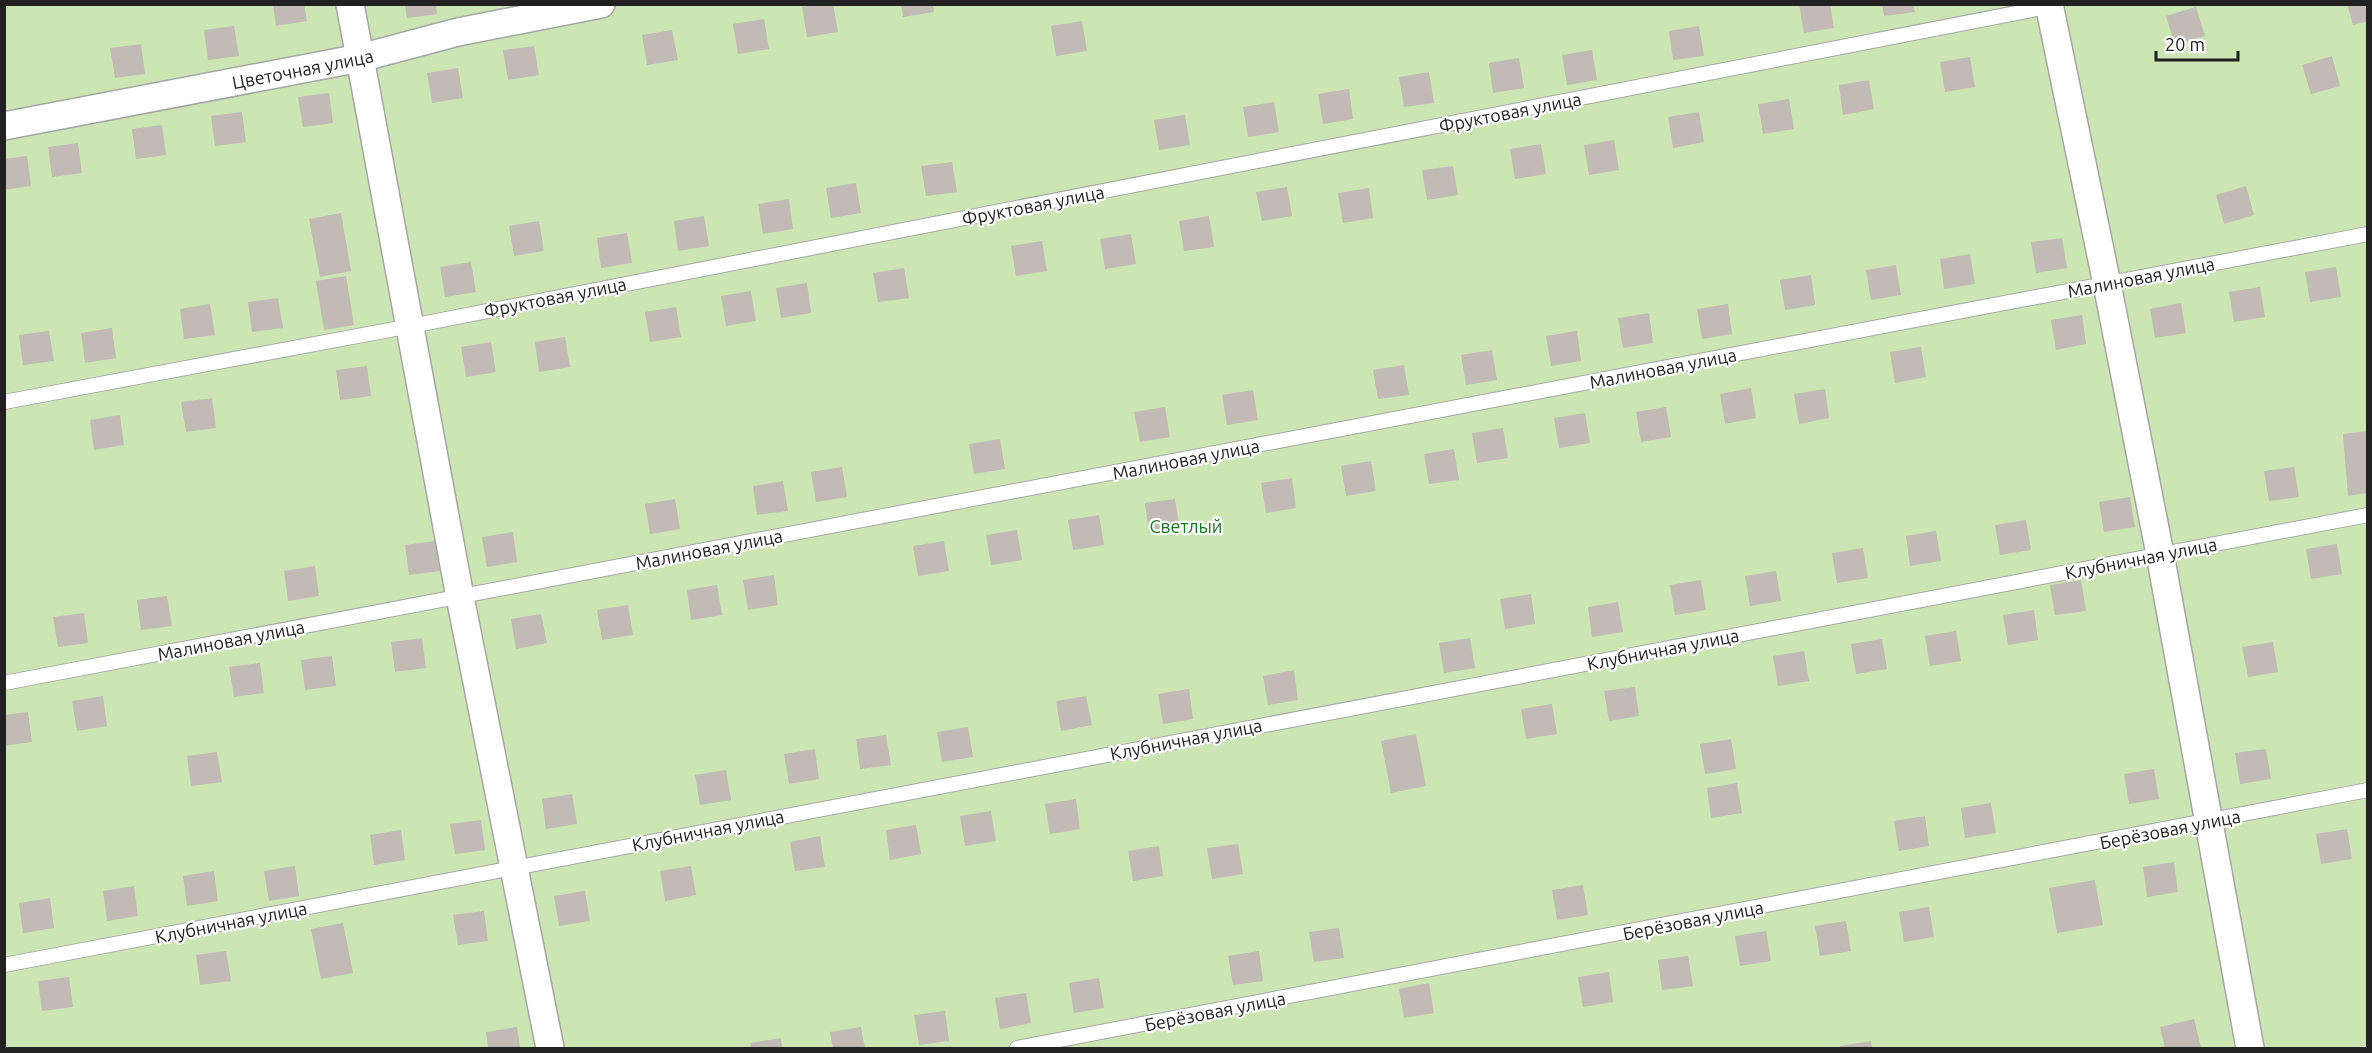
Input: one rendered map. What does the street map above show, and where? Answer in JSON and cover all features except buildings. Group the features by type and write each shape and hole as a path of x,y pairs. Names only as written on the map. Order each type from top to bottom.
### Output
{"street":[{"path":"350,4 460,597 550,1048"},
{"name":"Цветочная улица","path":"4,126 360,58 458,32 601,4"},
{"path":"2053,5 2160,554 2250,1048"}],"lane":[{"name":"Фруктовая улица","path":"4,402 411,326 2053,5"},
{"name":"Малиновая улица","path":"4,683 2367,234"},
{"name":"Клубничная улица","path":"4,965 2367,515"},
{"name":"Берёзовая улица","path":"1017,1048 2367,790"}],"green space":[{"name":"Светлый","path":"5,5 2367,5 2367,1048 5,1048"}]}
